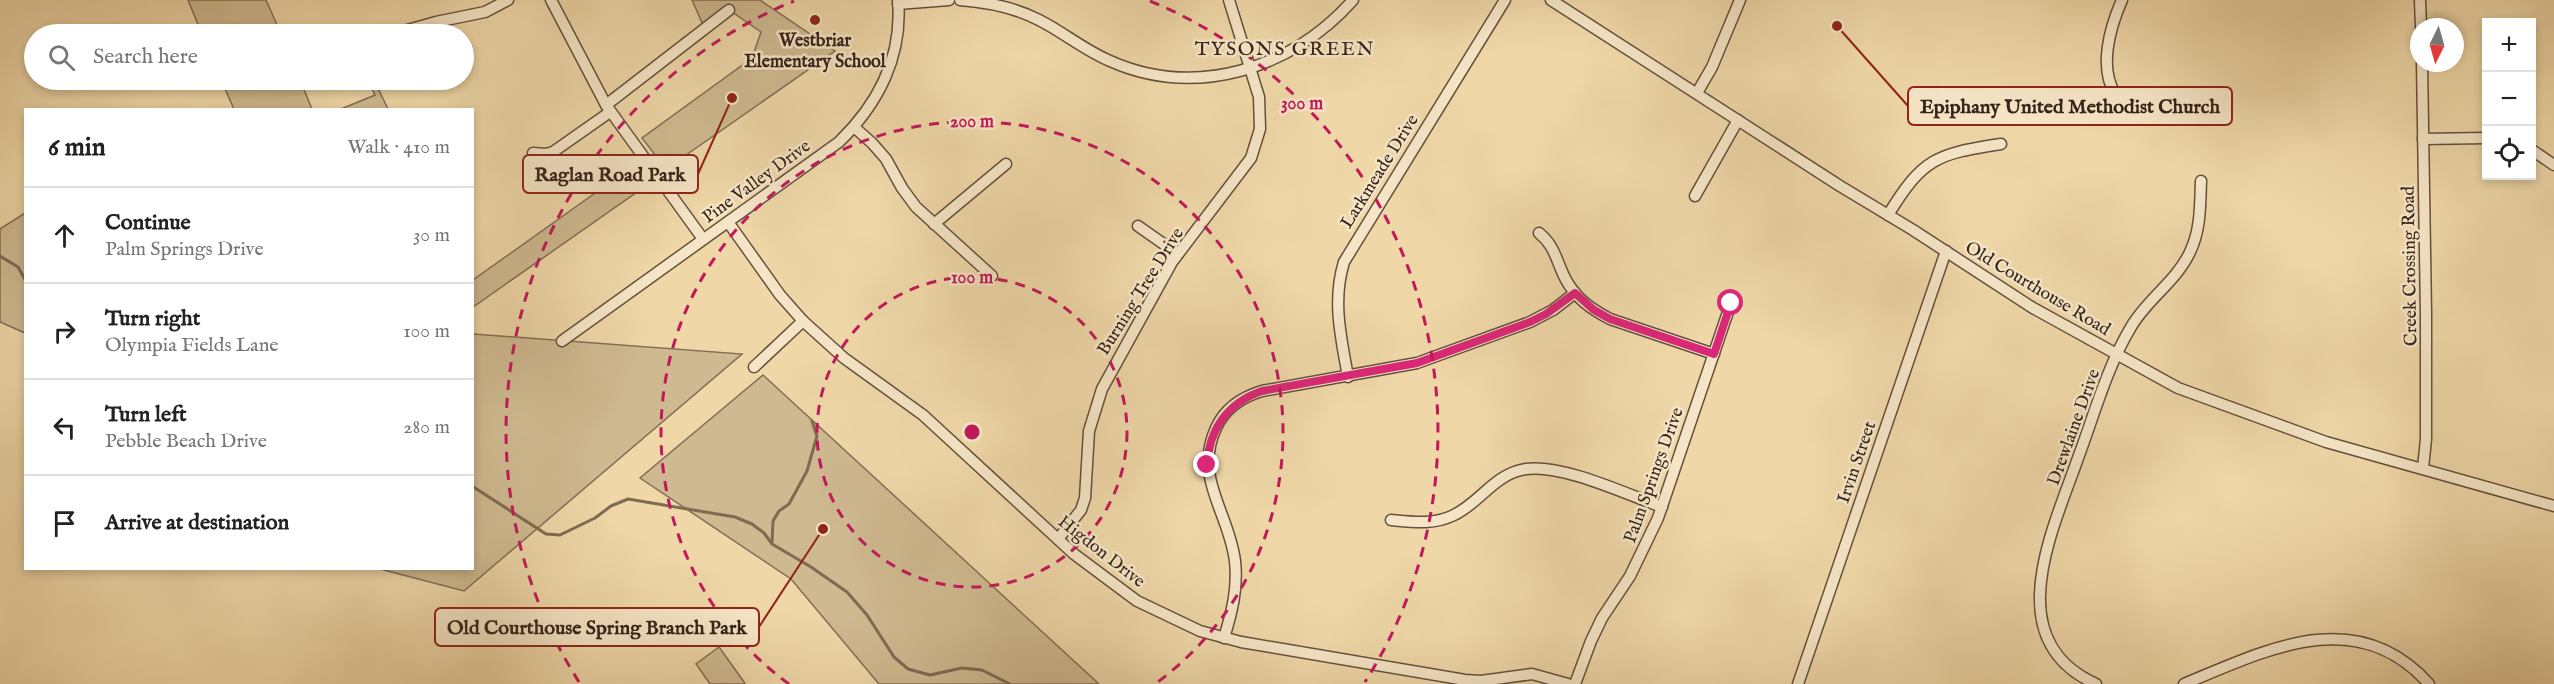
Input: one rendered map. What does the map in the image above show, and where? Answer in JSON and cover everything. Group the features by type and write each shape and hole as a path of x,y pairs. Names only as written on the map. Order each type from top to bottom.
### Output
{"street":[{"path":"429,24 485,12 507,0"},
{"path":"552,0 608,108 703,239"},
{"path":"898,2 949,0"},
{"path":"960,0 995,4 1016,10 1039,20 1112,62 1145,72 1197,77 1220,75 1271,61 1305,43 1324,29 1353,0"},
{"name":"Burning Tree Drive","path":"1058,539 1081,510 1085,498 1089,431 1102,388 1178,254 1241,174 1254,151 1260,129 1261,113 1250,67 1229,0"},
{"name":"Larkmeade Drive","path":"1348,377 1337,313 1337,294 1344,262 1505,0"},
{"name":"Old Courthouse Road","path":"1551,0 2033,308 2178,388 2326,442 2554,506"},
{"path":"1696,93 1712,67 1740,0"},
{"path":"2116,95 2108,80 2106,70 2112,28 2122,0"},
{"path":"2420,0 2421,18"},
{"name":"Pine Valley Drive","path":"562,341 839,142 854,127 867,111 887,75 897,35 898,2"},
{"path":"533,153 553,152 729,10"},
{"name":"Creek Crossing Road","path":"2422,72 2426,360 2426,439 2423,468"},
{"path":"1695,196 1738,120"},
{"path":"854,127 879,151 916,207 992,276"},
{"path":"2423,139 2482,138"},
{"path":"1888,215 1910,181 1932,160 1962,150 2001,144"},
{"path":"2536,153 2554,165"},
{"path":"934,224 1006,164"},
{"name":"Drewlaine Drive","path":"2096,684 2075,672 2055,652 2043,622 2039,586 2042,568 2102,389 2117,356 2136,318 2172,280 2190,251 2199,220 2201,181"},
{"name":"Higdon Drive","path":"728,222 780,295 802,321 844,358 923,415 1104,579 1137,601 1200,631 1224,638 1465,680 1481,681 1532,674 1568,684"},
{"path":"1138,226 1178,254"},
{"path":"1539,233 1554,249 1564,276 1575,293 1594,310 1610,319 1714,354"},
{"name":"Irvin Street","path":"1798,684 1946,251"},
{"path":"1224,638 1234,604 1236,580 1231,541 1209,479 1207,465 1211,438 1218,423 1232,407 1249,395 1262,391 1348,377 1444,355 1530,322 1546,314 1575,293"},
{"name":"Palm Springs Drive","path":"1575,684 1591,641 1643,552 1662,507 1731,303"},
{"path":"754,367 802,321"},
{"path":"1391,520 1424,522 1448,518 1467,508 1499,479 1510,473 1538,468 1570,474 1662,507"},
{"path":"2187,683 2295,642 2338,638 2360,640 2381,647 2415,669 2429,684"}],"shaded area":[{"path":"188,0 266,0 277,24 198,24"},
{"path":"692,0 760,0 835,51 666,169 642,138 752,58 761,32 729,10 704,27"},
{"path":"225,90 304,90 312,108 234,108"},
{"path":"373,90 379,90 388,108 343,108 375,95"},
{"path":"633,166 647,185 474,306 474,279"},
{"path":"24,214 24,333 0,322 0,229"},
{"path":"474,334 742,354 464,591 384,570 474,570"},
{"path":"763,375 1099,684 879,684 791,579 640,478"},
{"path":"719,647 745,684 710,684 696,664"}],"waterway":[{"path":"0,256 18,267 24,278"},
{"path":"772,543 773,521 779,511 789,504 807,471 817,436 812,421"},
{"path":"474,487 546,534 560,535 628,499 735,517 752,524 764,533 772,544 847,592 867,615 894,657 908,669 930,675 962,668 982,670 1010,684"}],"place":[{"name":"Westbriar Elementary School","path":"815,20"},
{"name":"Epiphany United Methodist Church","path":"1837,26"},
{"name":"Raglan Road Park","path":"732,98"},
{"name":"Old Courthouse Spring Branch Park","path":"823,529"}],"district":[{"name":"TYSONS GREEN","path":"1285,48"}],"route":[{"path":"1207,465 1211,438 1218,423 1227,411 1249,395 1371,373 1444,355 1530,322 1553,310 1575,293 1584,303 1610,319 1714,354 1731,303"}]}
